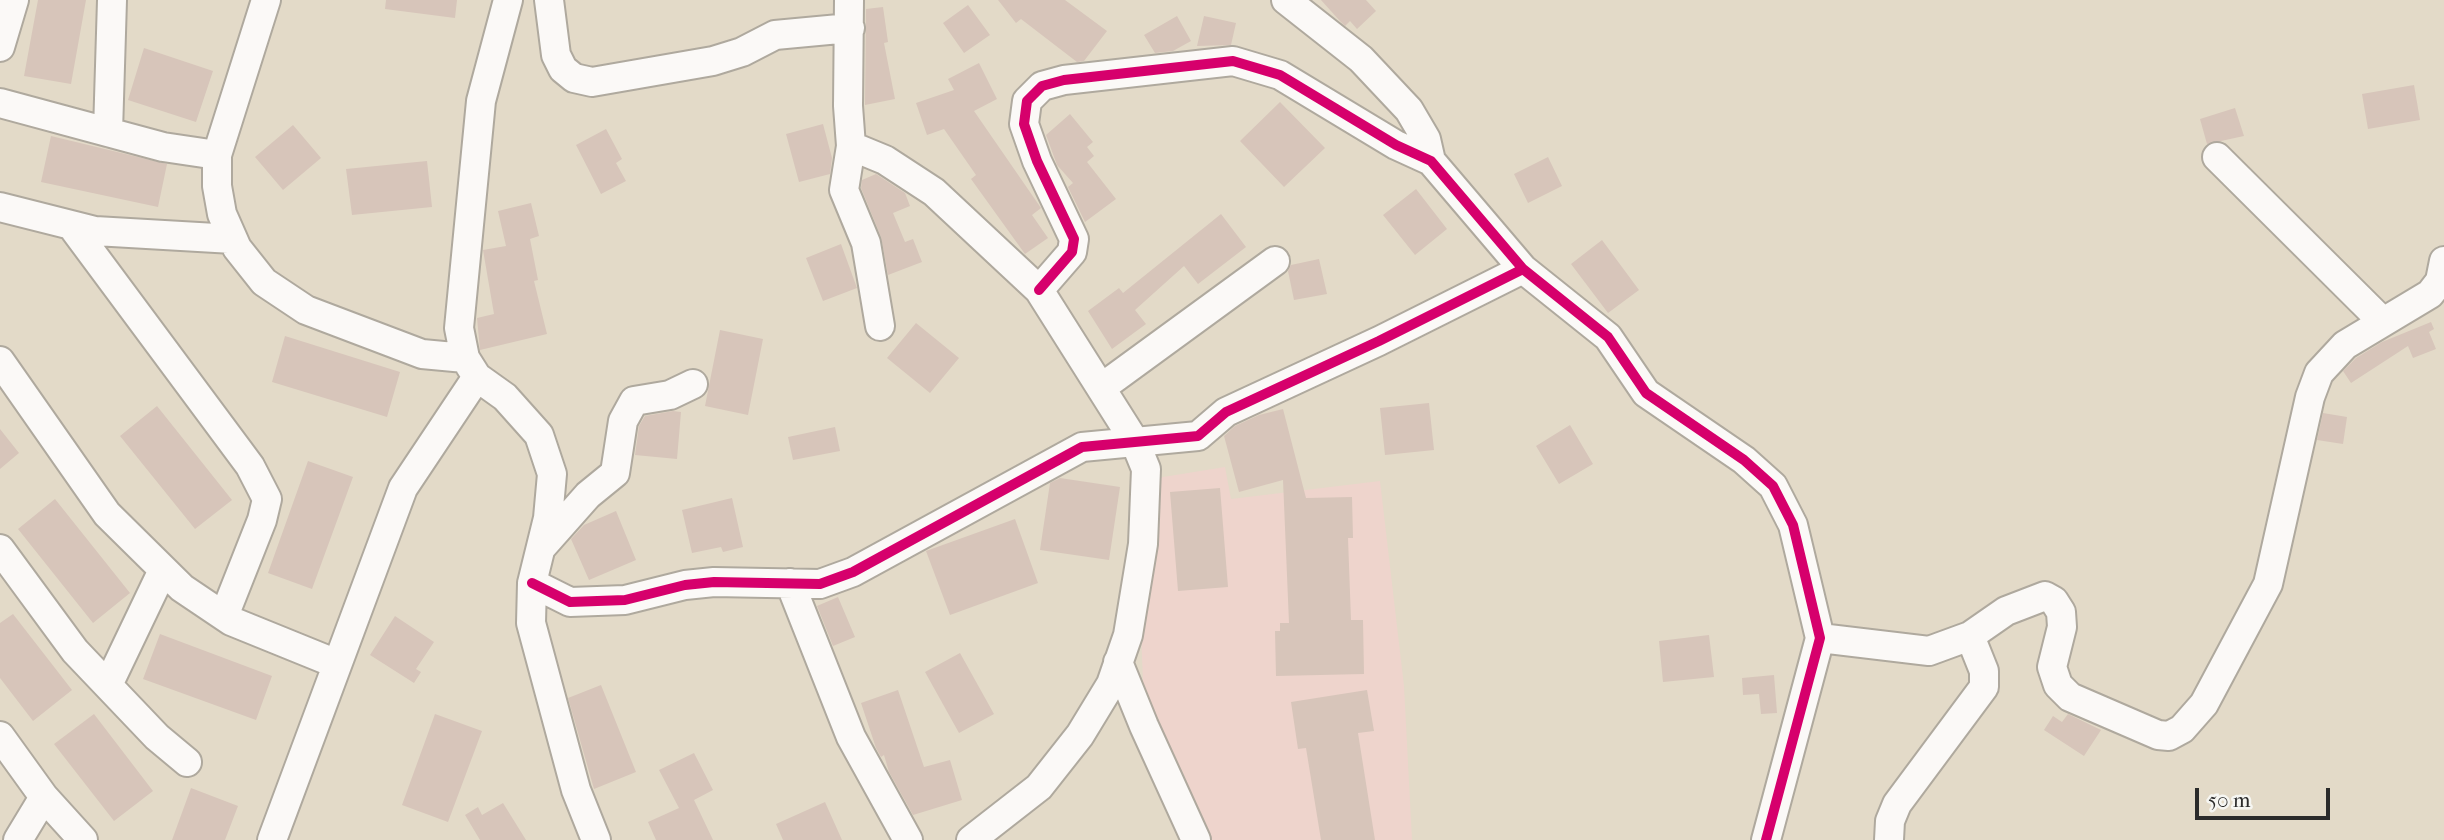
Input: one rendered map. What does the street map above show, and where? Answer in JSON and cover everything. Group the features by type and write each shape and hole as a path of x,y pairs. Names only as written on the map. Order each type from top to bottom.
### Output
{"street":[{"path":"0,47 15,0"},
{"path":"108,132 112,0"},
{"path":"266,0 216,155 222,214 233,239 264,282 306,310 422,354 471,367 505,397 539,435 552,474 548,518 532,583 531,623 576,790 596,840"},
{"path":"272,840 403,488 471,367 459,328 481,101 508,0"},
{"path":"549,0 556,55 563,69 574,78 592,82 713,61 742,52 775,35 849,28"},
{"path":"849,0 848,106 851,146 844,190 866,243 880,326"},
{"path":"1286,0 1362,59 1409,110 1426,139 1431,161"},
{"path":"1039,290 1072,251 1074,239 1037,162 1024,124 1027,101 1042,86 1064,80 1233,61 1280,75 1396,145 1431,161 1523,269 1608,337 1646,393 1744,460 1773,486 1793,525 1820,638 1766,840"},
{"path":"0,103 163,147 216,155"},
{"path":"851,146 885,160 934,192 1039,290 1135,442 1146,469 1143,544 1128,635 1111,684 1080,735 1039,788 971,840"},
{"path":"2217,157 2383,322"},
{"path":"0,207 94,231 233,239"},
{"path":"71,225 250,466 268,499 224,616"},
{"path":"1820,638 1929,651 1970,636 2006,611 2045,596 2054,601 2061,612 2062,627 2052,667 2058,685 2070,697 2158,735 2169,736 2182,729 2204,704 2267,584 2310,397 2319,373 2346,345 2430,294 2440,281 2443,254"},
{"path":"1101,388 1275,261"},
{"path":"532,583 570,601 625,600 685,585 714,582 820,584 852,572 1082,447 1198,436 1226,412 1523,269"},
{"path":"0,361 107,514 181,588 224,616 337,664"},
{"path":"540,548 588,495 615,473 623,421 634,401 670,395 693,384"},
{"path":"0,549 75,650 157,737 187,762"},
{"path":"108,685 163,570"},
{"path":"790,583 851,737 908,840"},
{"path":"1889,840 1890,821 1896,804 1984,687 1984,671 1970,636"},
{"path":"1118,662 1196,840"},
{"path":"0,736 44,797 83,840"},
{"path":"18,840 44,797"}],"shaded area":[{"path":"1225,467 1231,499 1380,481 1404,686 1412,840 1207,840 1144,707 1141,632 1157,478"}],"building":[{"path":"38,0 86,0 71,84 24,76"},
{"path":"386,0 457,0 455,18 385,9"},
{"path":"998,0 1065,0 1107,31 1084,61 1077,62 1021,19 1016,23"},
{"path":"1321,0 1366,0 1376,11 1357,29 1350,21 1345,26"},
{"path":"968,5 990,35 964,53 943,23"},
{"path":"883,7 888,42 884,43 895,99 865,105 866,9"},
{"path":"1177,16 1191,41 1173,51 1155,53 1144,35"},
{"path":"1204,16 1236,23 1231,45 1197,46"},
{"path":"144,48 213,71 196,122 128,100"},
{"path":"979,63 997,99 974,111 1041,208 1032,215 1048,238 1025,254 971,179 976,175 944,129 927,135 916,103 954,90 948,79"},
{"path":"2414,85 2420,120 2368,129 2362,94"},
{"path":"1280,102 1325,148 1284,187 1240,141"},
{"path":"2235,108 2244,136 2207,144 2200,119"},
{"path":"1070,114 1093,142 1087,147 1094,156 1087,162 1116,199 1085,222 1068,187 1073,183 1057,165 1046,135"},
{"path":"823,124 832,158 830,174 799,182 786,134"},
{"path":"293,125 321,158 283,190 255,157"},
{"path":"606,129 622,159 616,163 626,181 601,194 576,145"},
{"path":"51,136 167,164 158,207 41,182"},
{"path":"1548,157 1562,186 1528,203 1514,174"},
{"path":"427,161 432,207 352,215 346,169"},
{"path":"876,174 905,193 910,206 893,213 905,242 913,239 922,262 888,275 881,237 861,188 862,180"},
{"path":"1416,189 1447,229 1415,255 1383,215"},
{"path":"531,203 539,236 530,239 538,280 534,281 547,334 480,350 477,318 494,314 483,250 506,246 498,211"},
{"path":"1221,214 1246,247 1198,284 1184,266 1135,310 1146,324 1112,349 1088,311 1119,288 1123,293"},
{"path":"1602,240 1639,290 1608,313 1571,264"},
{"path":"841,244 857,288 823,301 806,258"},
{"path":"1319,259 1327,294 1294,300 1288,271 1291,265"},
{"path":"2431,322 2434,329 2429,332 2436,349 2413,358 2408,346 2351,383 2343,371 2356,358 2382,342"},
{"path":"916,323 959,358 930,393 887,358"},
{"path":"720,330 763,339 748,415 705,406"},
{"path":"285,336 400,372 387,417 272,382"},
{"path":"1429,403 1434,450 1385,455 1380,408"},
{"path":"157,406 232,500 195,529 120,436"},
{"path":"1283,409 1306,498 1352,497 1353,538 1348,538 1351,620 1363,620 1364,674 1276,676 1275,631 1280,631 1280,623 1289,623 1283,480 1239,492 1224,436 1235,426 1259,415"},
{"path":"681,412 677,459 635,455 639,426 645,416"},
{"path":"2323,413 2347,417 2343,444 2317,440"},
{"path":"1570,425 1593,464 1559,484 1536,446"},
{"path":"835,427 840,451 793,460 788,437"},
{"path":"0,429 19,453 0,469"},
{"path":"308,461 353,477 312,589 268,573"},
{"path":"1060,478 1120,487 1109,560 1040,550 1050,483"},
{"path":"1220,488 1228,587 1178,591 1170,492"},
{"path":"732,498 743,547 723,552 721,547 692,553 682,510"},
{"path":"55,499 130,593 93,623 18,529"},
{"path":"616,511 636,560 589,580 571,539 584,525"},
{"path":"1015,519 1038,583 950,615 926,551"},
{"path":"838,597 855,637 833,646 817,606"},
{"path":"13,614 72,690 33,721 0,678 0,623"},
{"path":"395,616 434,642 416,669 421,672 414,683 370,655"},
{"path":"160,634 272,676 256,720 143,679"},
{"path":"1709,635 1714,677 1663,682 1659,641"},
{"path":"960,653 994,714 959,733 925,672"},
{"path":"1774,675 1777,713 1761,714 1759,694 1743,695 1742,678"},
{"path":"601,685 636,772 594,789 568,698"},
{"path":"898,690 924,767 950,760 962,800 913,815 889,772 884,755 881,757 876,748 861,703"},
{"path":"1367,690 1374,731 1358,733 1375,840 1321,840 1306,748 1298,749 1291,702"},
{"path":"94,714 153,791 114,821 54,744"},
{"path":"435,714 482,731 448,822 402,805"},
{"path":"2068,714 2101,730 2084,756 2044,730 2053,716 2062,722"},
{"path":"694,753 713,790 694,800 713,840 656,840 648,822 679,808 659,770"},
{"path":"191,788 238,806 225,840 172,840"},
{"path":"825,802 842,840 783,840 776,824"},
{"path":"503,803 526,840 480,840 465,815 478,807 482,815"}],"cycle path":[{"path":"1039,290 1072,252 1074,239 1037,161 1024,124 1027,101 1042,86 1064,80 1233,61 1280,75 1396,145 1431,161 1523,269 1608,337 1646,393 1744,460 1773,486 1793,525 1820,638 1766,840"},
{"path":"532,583 570,602 625,600 685,585 714,582 820,584 853,572 1082,447 1198,436 1226,412 1379,341 1523,269"}]}
